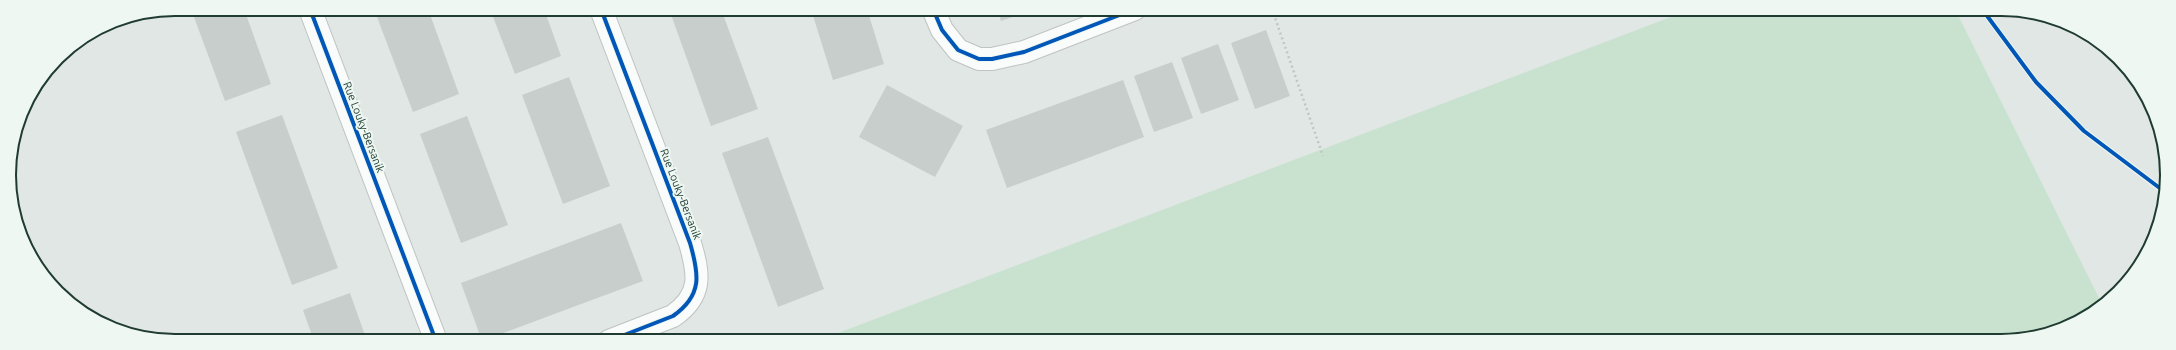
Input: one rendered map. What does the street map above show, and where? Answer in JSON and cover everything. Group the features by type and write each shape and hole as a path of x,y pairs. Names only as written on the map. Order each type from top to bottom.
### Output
{"street":[{"name":"Rue Louky-Bersanik","path":"313,16 433,334"},
{"name":"Rue Louky-Bersanik","path":"604,16 690,243 697,272 696,289 689,302 681,310 674,316 626,334"},
{"path":"936,16 942,30 958,50 979,58 992,59 1024,52 1117,16"}],"path":[{"path":"1274,16 1323,156"}],"green space":[{"path":"1674,16 1958,16 2100,300 2071,318 2052,326 2011,334 835,334"}],"building":[{"path":"194,16 247,16 271,84 225,101"},
{"path":"377,16 431,16 459,94 413,112"},
{"path":"493,16 547,16 561,56 515,74"},
{"path":"672,16 724,16 758,109 711,126"},
{"path":"813,16 869,16 884,64 833,80"},
{"path":"999,16 1015,16 1001,21"},
{"path":"1266,30 1290,96 1255,109 1231,43"},
{"path":"1218,44 1239,100 1201,114 1181,58"},
{"path":"1172,62 1193,118 1154,132 1134,76"},
{"path":"569,77 610,186 563,204 522,95"},
{"path":"1123,80 1144,137 1007,188 986,130"},
{"path":"887,85 963,126 935,177 859,137"},
{"path":"282,115 338,268 292,285 236,132"},
{"path":"467,116 508,225 461,243 420,134"},
{"path":"768,137 824,289 778,307 722,153"},
{"path":"621,223 643,281 501,334 479,334 461,283"},
{"path":"350,293 365,334 312,334 303,310"}],"cycle path":[{"path":"313,16 433,334"},
{"path":"604,16 690,243 696,274 694,292 690,300 683,308 673,316 627,334"},
{"path":"936,16 942,30 958,50 979,59 992,59 1024,52 1117,16"},
{"path":"1987,16 2036,82 2084,131 2160,188"}]}
